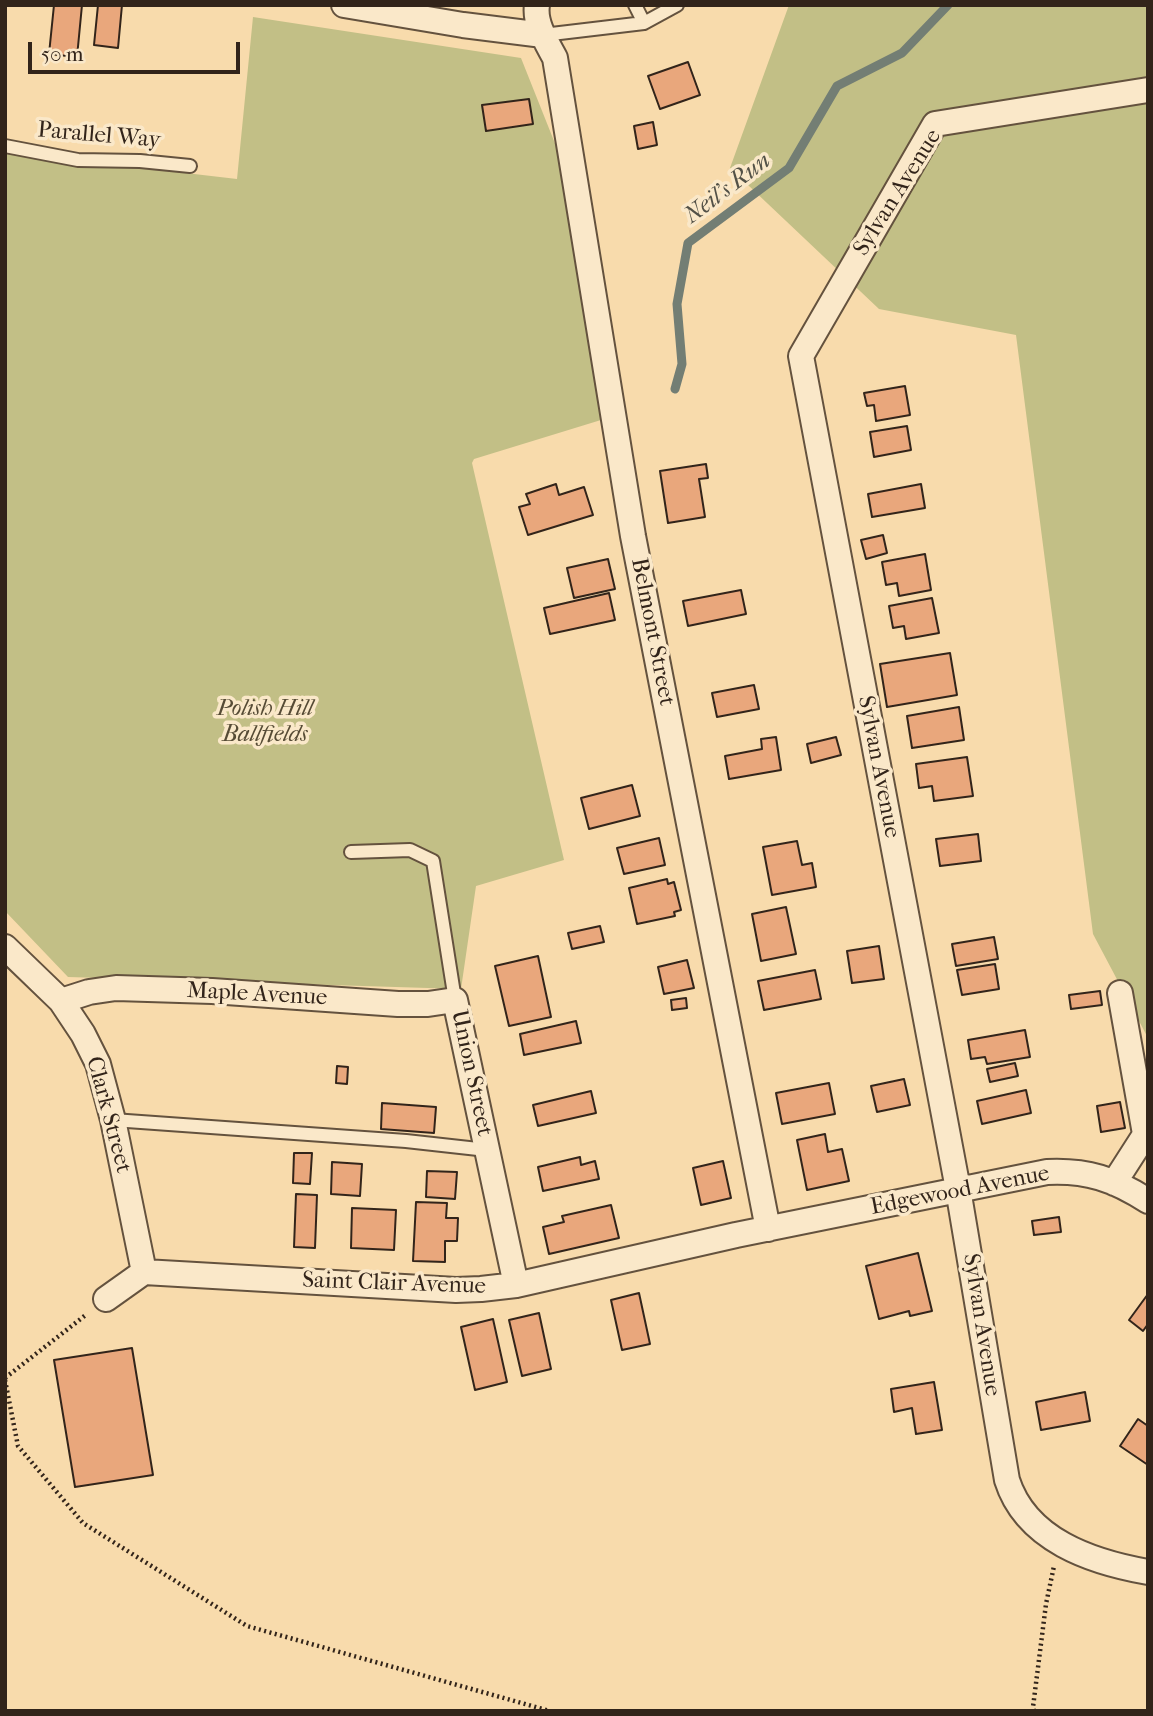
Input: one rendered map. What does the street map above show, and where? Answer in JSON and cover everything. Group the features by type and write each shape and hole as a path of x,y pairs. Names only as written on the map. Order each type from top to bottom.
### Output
{"street":[{"path":"344,5 542,35"},
{"name":"Belmont Street","path":"537,5 542,35 555,58 633,536 768,1229"},
{"name":"Sylvan Avenue","path":"1148,90 935,124 801,356 958,1189 1007,1480 1020,1510 1032,1523 1059,1541 1103,1562 1148,1572"},
{"name":"Clark Street","path":"5,947 61,1001 83,1034 98,1064 113,1120 144,1272"},
{"name":"Maple Avenue","path":"61,1001 89,992 116,988 212,991 398,1004 428,1004 455,1000"},
{"path":"1114,1182 1147,1132 1120,993"},
{"name":"Union Street","path":"455,1000 516,1285"},
{"name":"Edgewood Avenue","path":"768,1229 1047,1172 1073,1171 1094,1174 1148,1201"},
{"name":"Saint Clair Avenue","path":"144,1272 456,1290 516,1285 768,1229"},
{"path":"106,1299 144,1272"}],"lane":[{"path":"635,5 644,23"},
{"path":"542,35 644,23 677,5"},
{"name":"Parallel Way","path":"5,146 79,160 141,161 190,166"},
{"name":"Union Street","path":"351,852 410,850 433,861 455,1000"},
{"path":"113,1120 406,1141 487,1150"}],"path":[{"path":"106,1299 5,1379 18,1446 83,1523 247,1626 550,1711"},
{"path":"1034,1711 1046,1604 1059,1541"}],"green space":[{"path":"789,5 1148,5 1148,1038 1093,934 1016,335 879,309 730,168"},
{"name":"Polish Hill Ballfields","path":"253,17 521,58 556,146 614,416 474,459 472,463 564,860 476,886 461,989 68,977 5,911 5,152 237,179"}],"building":[{"path":"54,5 82,5 77,57 49,54"},
{"path":"98,5 122,5 118,48 94,45"},
{"path":"688,62 700,95 660,109 648,76"},
{"path":"529,99 533,124 486,131 482,105"},
{"path":"653,122 657,145 638,149 634,126"},
{"path":"905,386 910,415 876,421 874,405 867,406 864,393"},
{"path":"907,426 911,450 874,457 870,432"},
{"path":"706,464 708,478 699,479 705,517 668,523 660,471"},
{"path":"556,484 559,495 584,487 593,515 528,535 519,507 530,504 526,494"},
{"path":"921,484 925,508 872,517 868,494"},
{"path":"883,535 887,553 866,559 861,540"},
{"path":"925,554 931,590 899,596 897,583 886,585 882,562"},
{"path":"608,559 615,589 574,598 567,568"},
{"path":"741,590 746,614 688,626 683,601"},
{"path":"609,593 615,620 550,634 544,608"},
{"path":"932,598 939,633 906,639 904,626 893,628 889,606"},
{"path":"950,653 957,695 887,707 880,664"},
{"path":"754,685 759,709 717,717 712,693"},
{"path":"959,707 964,740 912,748 907,716"},
{"path":"776,737 781,770 729,779 725,756 762,749 761,739"},
{"path":"836,737 841,755 811,763 807,744"},
{"path":"967,757 973,796 934,801 932,786 919,788 916,764"},
{"path":"632,785 640,816 589,829 581,798"},
{"path":"978,834 981,861 940,866 936,839"},
{"path":"659,838 665,865 624,874 617,848"},
{"path":"797,841 802,865 812,863 816,887 772,895 763,847"},
{"path":"667,879 668,884 674,882 681,910 674,912 675,916 637,924 629,888"},
{"path":"786,907 796,954 761,961 752,914"},
{"path":"600,926 604,942 572,949 568,933"},
{"path":"994,937 998,959 956,966 952,944"},
{"path":"879,946 884,979 852,983 847,951"},
{"path":"538,956 551,1017 509,1026 495,966"},
{"path":"687,960 694,988 664,994 658,967"},
{"path":"995,964 999,989 962,995 957,970"},
{"path":"815,970 821,999 764,1010 758,981"},
{"path":"1100,991 1102,1005 1071,1009 1069,995"},
{"path":"686,998 687,1008 672,1010 671,1000"},
{"path":"576,1021 581,1043 524,1055 520,1034"},
{"path":"1025,1030 1030,1057 987,1064 985,1057 971,1059 968,1040"},
{"path":"1015,1063 1018,1076 990,1082 987,1069"},
{"path":"337,1066 348,1067 347,1084 336,1083"},
{"path":"904,1079 910,1105 877,1112 871,1086"},
{"path":"829,1083 835,1114 782,1124 776,1093"},
{"path":"1026,1090 1031,1113 982,1124 977,1101"},
{"path":"591,1091 596,1113 538,1126 533,1105"},
{"path":"1120,1102 1125,1128 1101,1132 1097,1106"},
{"path":"382,1103 436,1107 434,1133 381,1129"},
{"path":"825,1134 828,1152 842,1149 849,1181 807,1190 797,1140"},
{"path":"294,1153 312,1153 310,1184 293,1183"},
{"path":"580,1157 581,1165 595,1161 599,1179 543,1191 538,1167"},
{"path":"723,1161 731,1198 701,1205 693,1168"},
{"path":"332,1162 362,1164 360,1196 331,1194"},
{"path":"427,1171 457,1172 455,1199 426,1197"},
{"path":"296,1194 317,1195 315,1248 294,1247"},
{"path":"416,1202 447,1203 446,1218 458,1218 457,1241 445,1241 445,1262 413,1261"},
{"path":"611,1205 619,1238 549,1254 543,1227 564,1222 562,1216"},
{"path":"352,1208 396,1210 394,1250 351,1248"},
{"path":"1059,1217 1061,1232 1034,1235 1032,1221"},
{"path":"918,1253 932,1311 910,1316 909,1311 879,1319 866,1266"},
{"path":"639,1293 650,1344 622,1350 611,1300"},
{"path":"1148,1294 1148,1324 1143,1331 1129,1320"},
{"path":"539,1313 551,1369 522,1376 509,1320"},
{"path":"493,1319 507,1382 475,1390 461,1327"},
{"path":"132,1348 153,1475 75,1487 54,1360"},
{"path":"934,1382 942,1430 916,1434 912,1408 894,1412 891,1389"},
{"path":"1085,1392 1090,1421 1041,1430 1036,1402"},
{"path":"1138,1419 1148,1426 1148,1465 1120,1446"}],"waterway":[{"name":"Neil's Run","path":"675,389 682,364 677,304 688,243 789,168 837,86 902,53 948,5"}]}
